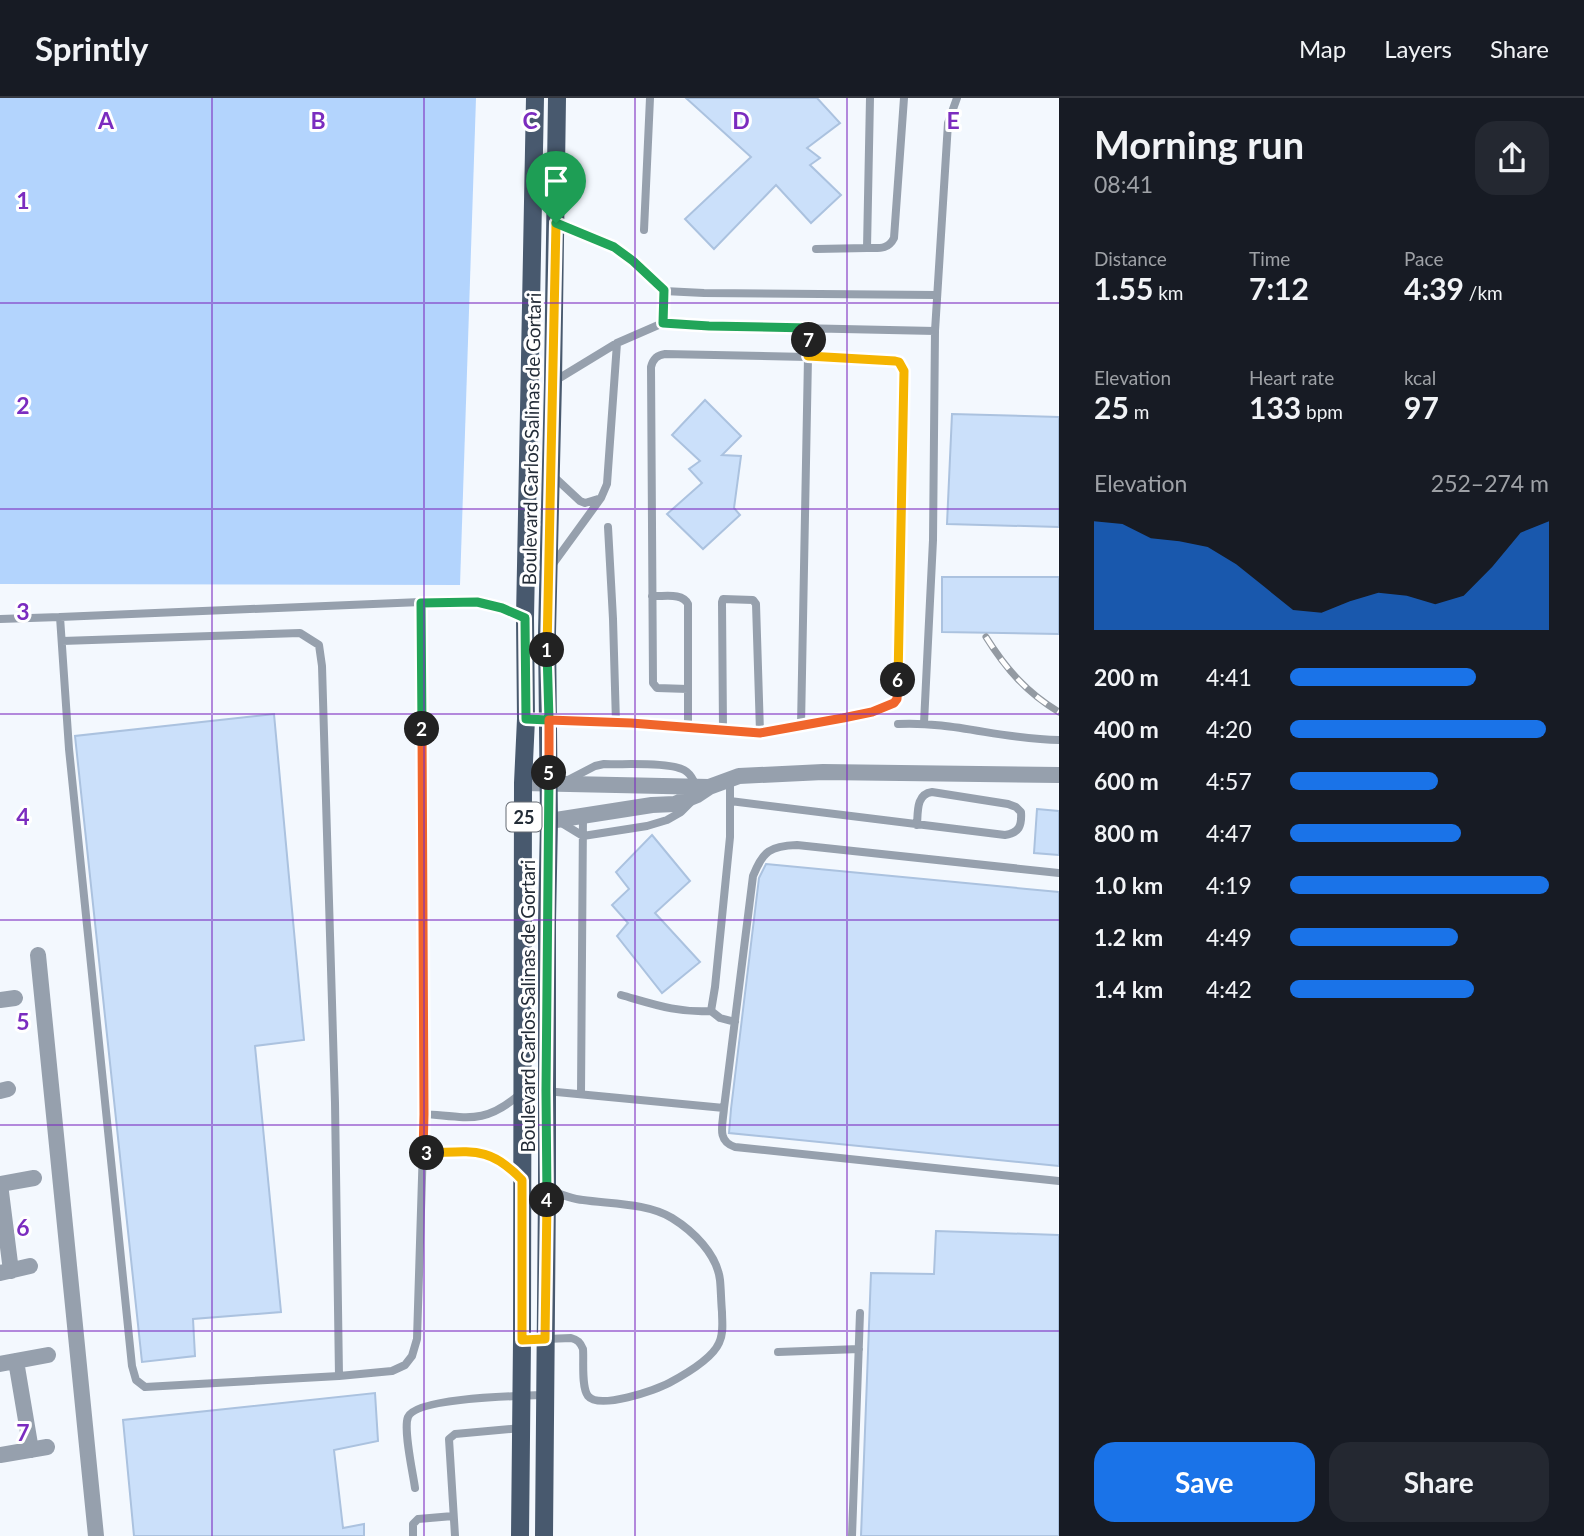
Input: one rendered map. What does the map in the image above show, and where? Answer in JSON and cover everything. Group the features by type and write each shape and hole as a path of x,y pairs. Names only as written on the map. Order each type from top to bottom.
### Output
{"main road":[{"name":"Boulevard Carlos Salinas de Gortari","path":"520,1536 523,783 535,98"},
{"name":"Boulevard Carlos Salinas de Gortari","path":"544,1536 546,1091 556,783 549,720 547,633 554,382 557,98"}],"street":[{"path":"524,825 652,805 675,804 701,789 730,778 750,775 823,772 1059,775"},
{"path":"523,783 626,784 701,789"},
{"path":"626,784 627,810"},
{"path":"38,955 96,1536"},
{"path":"30,1266 6,1272 0,1184 34,1178"},
{"path":"31,1450 8,1363 48,1355"},
{"path":"0,1455 47,1447"}],"lane":[{"path":"644,230 650,98"},
{"path":"867,248 870,98"},
{"path":"816,249 890,245 894,237 905,98"},
{"path":"924,723 933,541 936,295 948,122 957,98"},
{"path":"556,223 614,247 664,290 704,293 936,295"},
{"path":"663,323 664,290"},
{"path":"554,382 617,343 663,323 935,331"},
{"path":"801,726 810,328"},
{"path":"549,568 601,498 607,484 617,343"},
{"path":"526,719 760,733 872,712 894,703 897,699 904,371 899,362 808,356 665,354 657,356 653,362 653,685 657,688 688,689"},
{"path":"551,474 580,501 585,503 601,498"},
{"path":"608,527 616,723"},
{"path":"652,597 679,597 687,601 688,728"},
{"path":"723,730 722,602 723,599 749,599 756,604 760,733"},
{"path":"0,620 477,602 502,608 525,618"},
{"path":"61,617 69,749 131,1366 136,1380 145,1387 159,1388 393,1371 405,1365 412,1356 417,1339 424,1114 421,603"},
{"path":"62,641 300,633 319,645 322,666 334,1076 339,1376"},
{"path":"898,724 924,723 1036,740 1059,740"},
{"path":"554,821 583,836 647,827 681,812 701,789 687,772 673,766 604,764 556,783"},
{"path":"595,766 596,783"},
{"path":"711,1011 730,837 730,778"},
{"path":"730,801 917,825 1005,835 1013,834 1020,828 1022,821 1021,812 1008,804 932,792 922,796 917,825"},
{"path":"581,1094 583,816"},
{"path":"1059,873 797,845 783,845 768,850 759,860 753,876 722,1130 723,1140 727,1145 735,1147 1059,1181"},
{"path":"621,995 672,1010 711,1011 720,1018 735,1022"},
{"path":"546,1091 724,1108"},
{"path":"424,1114 477,1118 509,1104 522,1092"},
{"path":"423,1153 474,1152 493,1157 508,1165 522,1180"},
{"path":"522,1340 571,1338 581,1343 584,1387 592,1399 602,1401 624,1399 677,1379 710,1355 719,1345 723,1332 720,1278 715,1262 701,1243 682,1225 656,1210 580,1200 547,1189"},
{"path":"852,1536 860,1313"},
{"path":"778,1352 859,1349"},
{"path":"415,1488 406,1428 412,1412 461,1400 545,1395"},
{"path":"455,1536 448,1443 451,1435 521,1428"},
{"path":"413,1536 413,1524 418,1519 453,1516"}],"shaded area":[{"path":"0,98 476,98 460,585 0,584"}],"building":[{"path":"686,98 817,98 840,123 807,148 820,158 810,165 841,195 811,223 776,185 714,249 685,219 751,157"},
{"path":"705,400 741,436 722,455 741,456 734,508 740,515 703,549 667,514 702,483 689,469 700,461 672,435"},
{"path":"952,414 1059,417 1059,527 947,524"},
{"path":"942,577 1059,577 1059,634 942,632"},
{"path":"274,714 304,1040 255,1046 281,1312 193,1319 195,1356 142,1362 75,736"},
{"path":"1037,809 1059,811 1059,855 1034,853"},
{"path":"652,835 690,881 655,913 700,962 662,993 617,936 628,923 612,905 629,889 616,872"},
{"path":"766,864 1059,892 1059,1166 729,1133 759,878"},
{"path":"936,1231 1059,1235 1059,1536 861,1536 871,1273 934,1274"},
{"path":"375,1393 378,1441 334,1450 343,1528 364,1524 364,1536 134,1536 123,1420"}],"railway":[{"path":"986,637 1018,679 1037,697 1059,712"}],"route":[{"path":"556,223 547,633 549,720 526,719 525,618 502,608 477,602 421,603 423,1153 474,1152 493,1157 508,1165 522,1180 522,1340 545,1339 549,720 760,733 872,712 894,703 898,693 902,366 895,361 808,356 810,328 663,323 664,290 633,261 614,247 556,223"}]}
